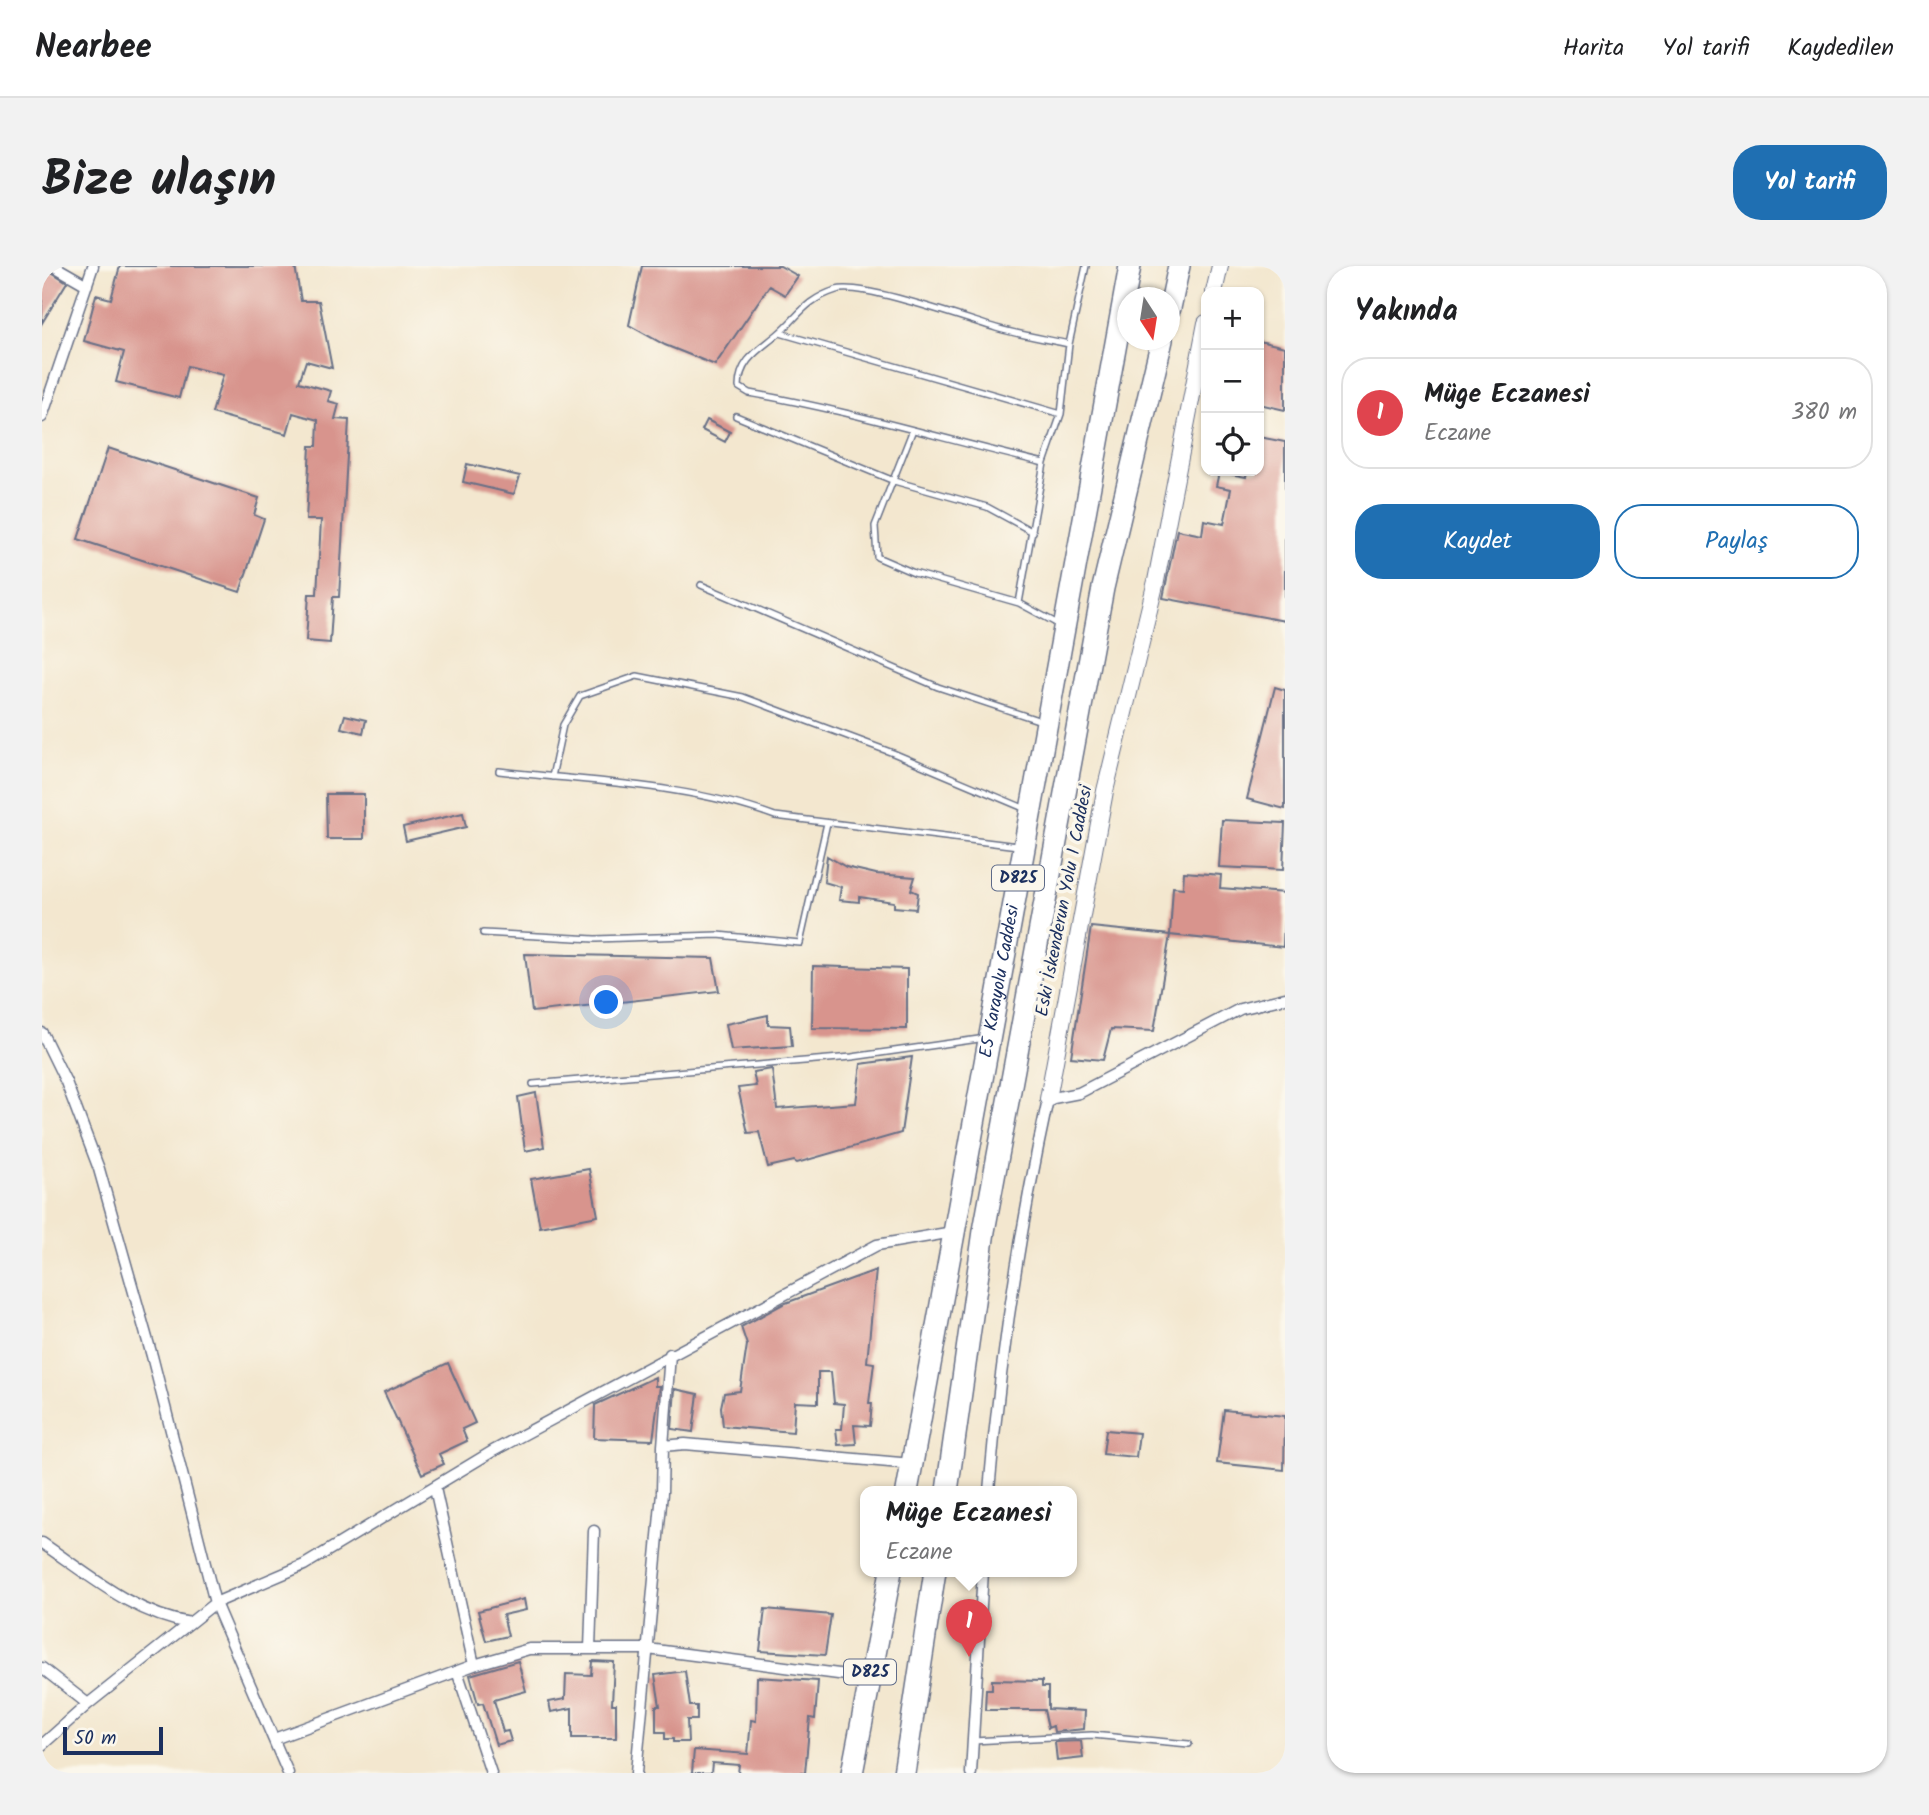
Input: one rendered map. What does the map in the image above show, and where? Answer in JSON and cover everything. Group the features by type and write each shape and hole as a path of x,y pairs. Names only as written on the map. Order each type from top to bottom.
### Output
{"highway":[{"name":"E5 Karayolu Caddesi","path":"908,1486 1130,266"},
{"path":"1175,287 1180,266"},
{"name":"E5 Karayolu Caddesi","path":"948,1486 984,1231 1102,588 1160,350"},
{"name":"D825","path":"852,1773 890,1577"},
{"name":"D825","path":"904,1773 934,1577"}],"street":[{"path":"54,266 87,285"},
{"path":"42,417 93,266"},
{"path":"1214,287 1220,266"},
{"name":"Eski İskenderun Yolu 1 Caddesi","path":"989,1486 995,1423 1027,1198 1105,792 1156,581 1201,350"},
{"path":"1048,1099 1079,1093 1240,1009 1285,998"},
{"path":"42,1033 66,1082 99,1169 152,1356 215,1603 288,1773"},
{"path":"42,1745 88,1704 215,1603 304,1565 493,1451 877,1245 953,1232"},
{"path":"636,1773 670,1354"},
{"path":"663,1446 685,1444 912,1464"},
{"path":"435,1488 474,1665"},
{"path":"590,1649 594,1531"},
{"path":"42,1543 121,1597 162,1618 190,1623"},
{"path":"971,1773 983,1577"},
{"path":"274,1739 457,1671 529,1649 648,1649 869,1678"},
{"path":"42,1668 88,1704"},
{"path":"457,1671 491,1773"}],"lane":[{"path":"1019,603 1034,532 1044,463 1061,414 1069,344 1086,266"},
{"path":"1044,463 912,432 820,405 749,393 739,387 739,372 752,354 780,332 808,301 839,289 901,299 998,329 1069,344"},
{"path":"780,332 1061,414"},
{"path":"736,416 894,481 987,507 1034,532"},
{"path":"912,432 875,526 877,557 914,573 1019,603 1065,627"},
{"path":"701,585 937,687 1047,723"},
{"path":"552,777 563,725 580,696 637,676 743,697 893,753 1031,811"},
{"path":"499,771 669,791 742,804 775,816 1024,847"},
{"path":"483,933 595,939 718,935 800,943 827,823"},
{"path":"533,1084 852,1057 989,1038"},
{"path":"973,1741 1092,1735 1189,1744"}],"building":[{"path":"42,266 67,282 42,323"},
{"path":"120,266 295,266 301,301 319,301 332,368 306,361 299,382 331,391 328,401 339,404 335,419 349,420 339,597 333,597 330,643 306,641 309,594 317,594 321,520 306,520 310,446 317,446 318,420 293,413 287,434 212,413 223,375 187,366 179,398 116,382 124,352 84,341 96,295 111,299"},
{"path":"642,266 780,266 798,276 785,295 769,286 715,365 665,345 629,325"},
{"path":"1264,342 1285,347 1285,410 1264,405"},
{"path":"707,420 730,432 725,442 702,430"},
{"path":"1264,438 1285,442 1285,621 1163,598 1177,530 1202,535 1204,520 1224,524 1231,489 1216,486 1218,476 1264,476"},
{"path":"108,448 259,498 254,515 264,519 240,592 78,539"},
{"path":"467,464 520,476 514,494 463,482"},
{"path":"1275,687 1285,690 1285,809 1247,799"},
{"path":"345,715 366,720 363,733 341,728"},
{"path":"326,794 364,794 364,839 327,839"},
{"path":"463,813 466,827 406,841 403,827"},
{"path":"1222,820 1285,823 1283,870 1219,867"},
{"path":"827,856 846,867 876,874 915,877 911,890 918,893 916,909 894,907 894,902 859,897 859,902 839,900 841,887 824,882"},
{"path":"1184,872 1221,875 1220,888 1285,893 1283,947 1170,935 1173,887 1183,888"},
{"path":"1091,927 1170,935 1154,1031 1111,1029 1103,1060 1071,1057"},
{"path":"525,954 713,958 719,991 532,1012"},
{"path":"813,966 907,969 907,1029 812,1028"},
{"path":"768,1015 768,1025 790,1026 792,1046 731,1050 726,1024"},
{"path":"912,1057 901,1133 797,1163 794,1161 768,1167 759,1132 748,1133 738,1088 756,1086 753,1072 772,1069 777,1109 856,1103 861,1064"},
{"path":"536,1093 544,1147 525,1151 518,1097"},
{"path":"589,1169 598,1216 540,1227 531,1179"},
{"path":"876,1270 867,1362 874,1363 869,1403 872,1403 870,1426 854,1425 856,1444 838,1445 836,1429 842,1429 844,1404 834,1403 831,1372 818,1372 818,1403 795,1402 793,1432 723,1426 721,1407 724,1393 740,1391 747,1345 741,1327 783,1304"},
{"path":"448,1363 475,1423 462,1429 467,1441 439,1454 444,1464 422,1474 384,1392"},
{"path":"655,1377 655,1386 660,1386 653,1440 594,1438 595,1405"},
{"path":"675,1389 698,1394 693,1432 672,1429"},
{"path":"1224,1410 1285,1416 1284,1470 1217,1463"},
{"path":"1106,1430 1139,1433 1136,1457 1103,1454"},
{"path":"524,1599 526,1610 503,1615 508,1636 486,1641 478,1611"},
{"path":"765,1609 831,1615 825,1655 760,1651"},
{"path":"518,1661 526,1691 494,1700 503,1732 508,1731 511,1741 496,1745 483,1703 478,1704 470,1675"},
{"path":"592,1661 614,1662 612,1704 616,1704 616,1738 572,1738 572,1708 551,1712 549,1702 565,1699 566,1674 591,1675"},
{"path":"685,1671 690,1706 697,1706 697,1720 687,1720 688,1742 673,1742 673,1739 665,1739 665,1732 656,1732 656,1706 660,1706 655,1675"},
{"path":"757,1677 818,1681 815,1719 810,1718 805,1773 738,1773 739,1765 712,1763 711,1773 692,1773 694,1750 748,1754 751,1720 756,1721"},
{"path":"992,1680 1042,1681 1042,1687 1048,1687 1048,1709 1085,1711 1084,1729 1054,1732 1053,1726 1048,1728 1044,1710 985,1710 986,1689 992,1689"},
{"path":"1081,1741 1083,1758 1057,1761 1055,1742"}],"place":[{"name":"Müge Eczanesi","path":"969,1657"}]}
